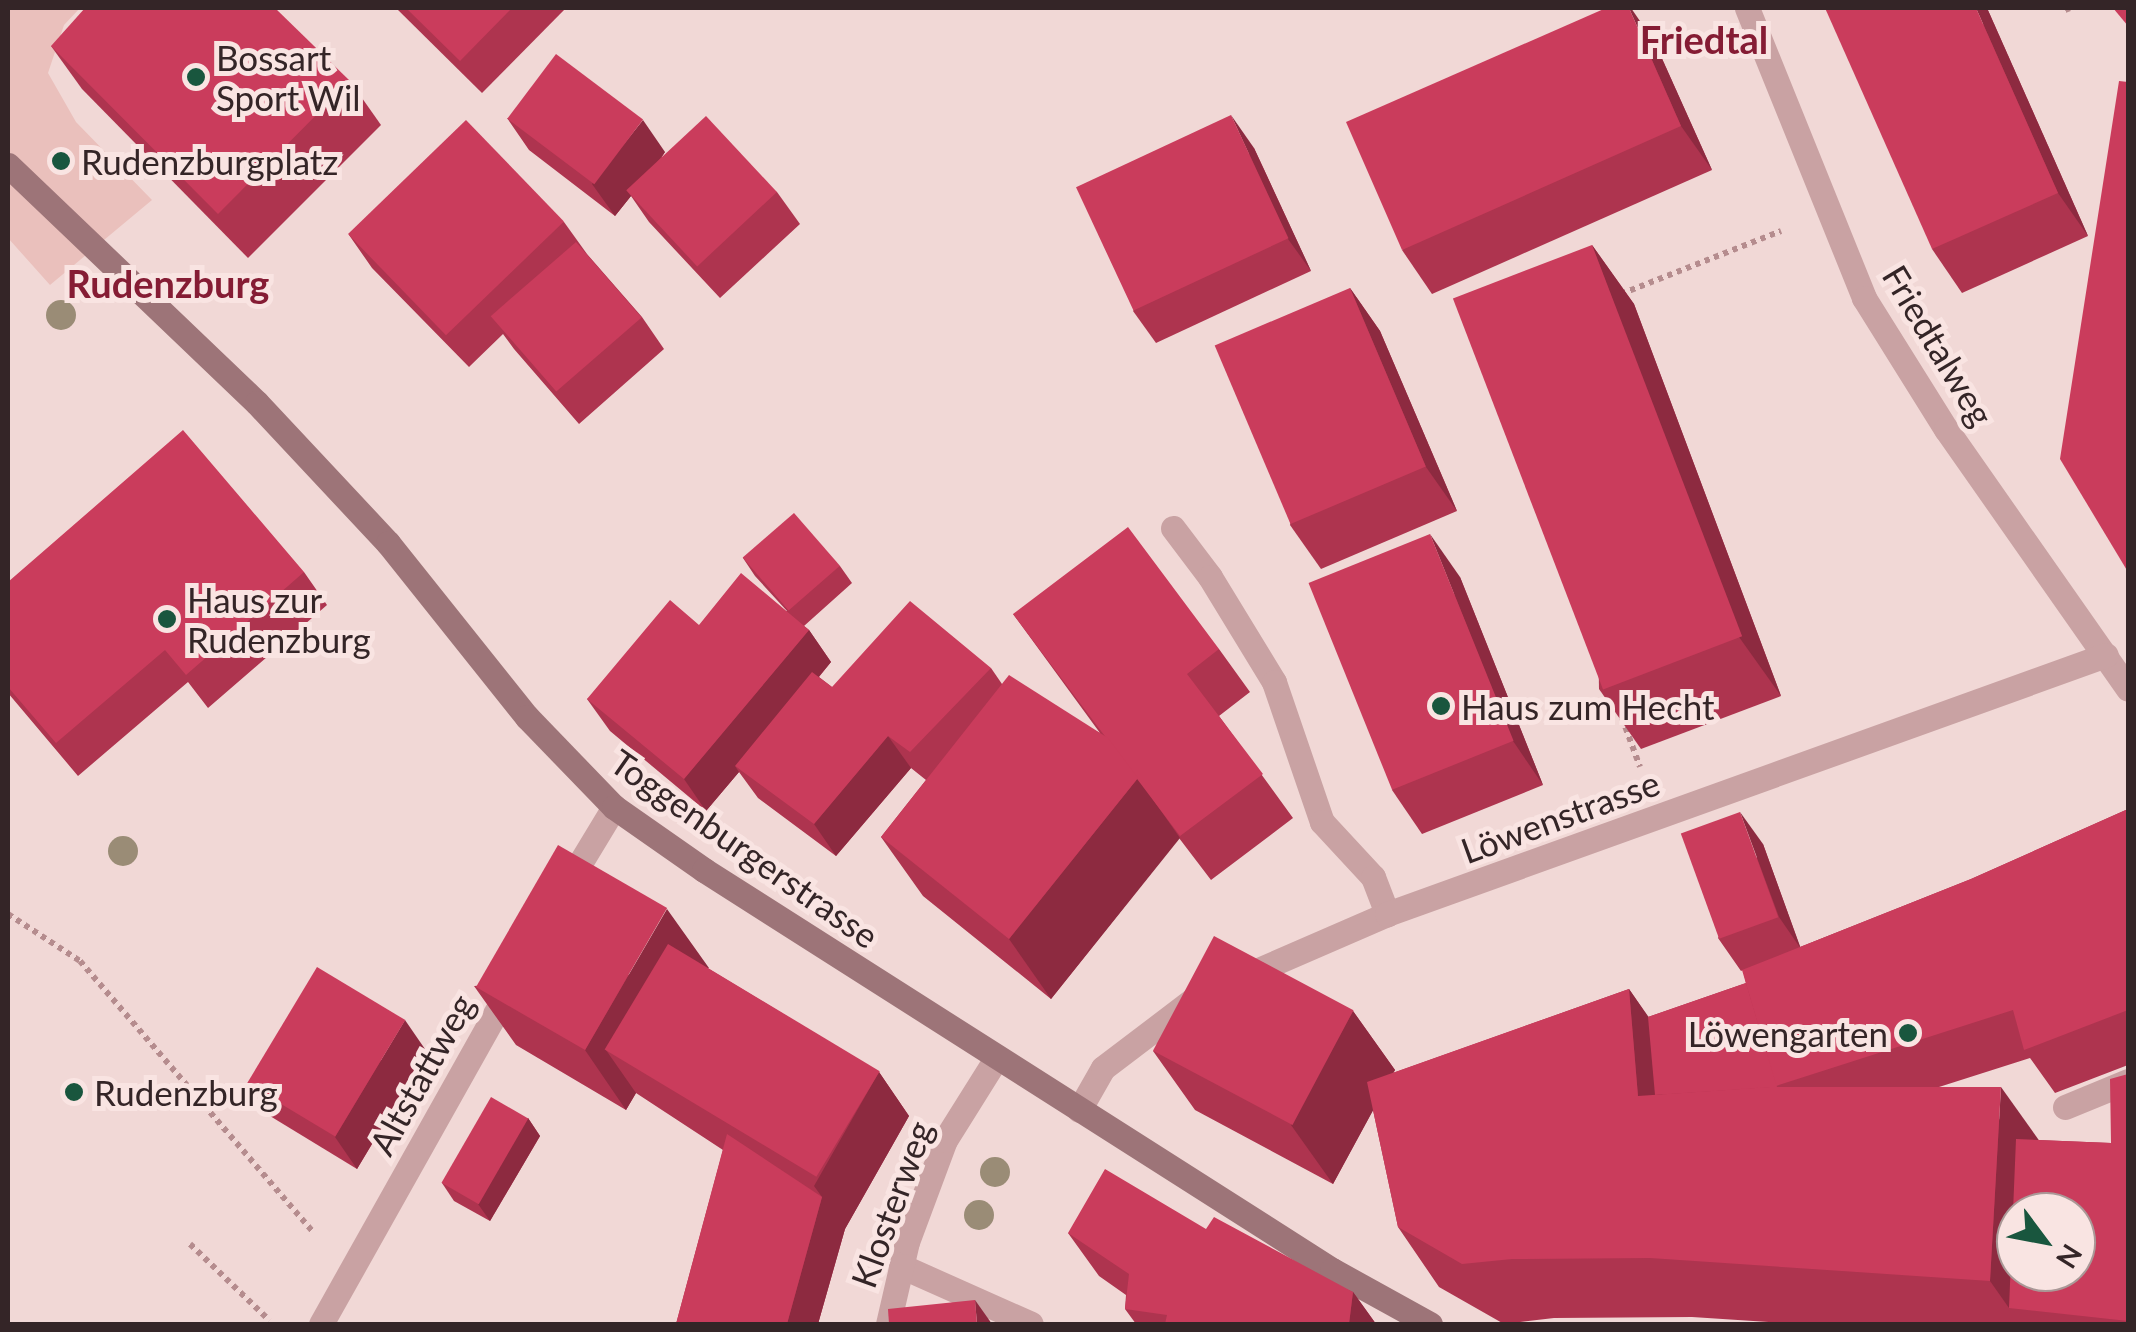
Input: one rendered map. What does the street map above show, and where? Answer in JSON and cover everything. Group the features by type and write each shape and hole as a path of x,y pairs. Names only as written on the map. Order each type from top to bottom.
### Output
{"main road":[{"name":"Toggenburgerstrasse","path":"8,165 270,417 388,544 526,717 614,806 704,870 1079,1110 1332,1270 1430,1324"}],"street":[{"name":"Friedtalweg","path":"1747,8 1864,298 1946,429 2128,689"},
{"path":"1173,528 1210,577 1274,682 1322,822 1373,877 1387,914"},
{"name":"Löwenstrasse","path":"1079,1110 1104,1068 1194,998 1387,914 2106,654"},
{"path":"550,916 614,806"},
{"name":"Altstattweg","path":"321,1324 522,967"},
{"name":"Klosterweg","path":"888,1324 901,1266 945,1140 997,1057"},
{"path":"2065,1106 2128,1081"},
{"path":"901,1266 1031,1324"}],"path":[{"path":"1613,298 1829,212"},
{"path":"1619,709 1658,818"},
{"path":"8,914 80,961 349,1274"},
{"path":"190,1244 273,1324"}],"shaded area":[{"name":"Rudenzburgplatz","path":"8,8 80,8 64,25 48,73 76,122 152,200 50,285 8,238"}],"building":[{"path":"85,8 275,8 350,81 218,214 51,46"},
{"path":"406,8 512,8 460,61"},
{"path":"1606,8 1629,8 1681,126 1402,250 1346,122"},
{"path":"1825,8 1976,8 2058,193 1932,249"},
{"path":"2113,8 2128,8 2128,26"},
{"path":"556,54 643,120 594,184 507,119"},
{"path":"2119,81 2128,82 2128,572 2060,459"},
{"path":"1231,115 1288,238 1133,311 1076,187"},
{"path":"706,116 777,192 697,266 626,190"},
{"path":"466,120 564,221 446,335 348,234"},
{"path":"576,242 642,317 556,392 491,316"},
{"path":"1592,245 1742,636 1603,690 1453,298"},
{"path":"1350,288 1426,467 1290,524 1215,345"},
{"name":"Haus zur Rudenzburg","path":"183,430 304,572 186,675 165,650 56,743 8,687 8,582"},
{"path":"794,513 840,566 789,610 743,558"},
{"path":"1128,527 1219,649 1187,674 1263,774 1180,836 1013,614"},
{"name":"Haus zum Hecht","path":"1430,534 1514,741 1392,790 1309,583"},
{"path":"741,573 809,630 684,779 587,699 670,600 699,625"},
{"path":"910,601 991,668 910,752 888,736 814,824 735,766 812,672 832,687"},
{"path":"1009,675 1108,738 1138,778 1009,939 881,837"},
{"path":"2128,809 2128,1010 2024,1050 2013,1010 1776,1086 1742,970 1971,879"},
{"path":"1740,812 1778,917 1719,939 1681,834"},
{"path":"558,845 667,908 585,1050 476,987"},
{"path":"1214,936 1354,1010 1292,1125 1153,1051"},
{"path":"668,944 880,1071 816,1177 605,1049"},
{"path":"317,967 405,1020 335,1137 247,1084"},
{"path":"1746,983 1777,1087 1655,1095 1648,1017"},
{"path":"1629,989 1638,1096 1770,1087 2001,1087 1990,1281 1650,1258 1512,1259 1462,1264 1398,1227 1367,1082"},
{"path":"2128,1074 2128,1321 2009,1308 2010,1292 2096,1292 2096,1192 2014,1192 2016,1139 2111,1143 2110,1079"},
{"path":"491,1097 528,1118 479,1204 442,1183"},
{"path":"727,1134 822,1197 787,1324 676,1324"},
{"path":"1105,1169 1206,1229 1214,1217 1353,1292 1349,1324 1165,1324 1167,1315 1125,1309 1129,1274 1068,1233"},
{"path":"975,1300 977,1324 889,1324 888,1309"}],"place":[{"name":"Bossart Sport Wil","path":"196,77"},
{"name":"Rudenzburgplatz","path":"61,161"},
{"name":"Haus zur Rudenzburg","path":"167,619"},
{"name":"Haus zum Hecht","path":"1441,706"},
{"name":"Löwengarten","path":"1908,1033"},
{"name":"Rudenzburg","path":"74,1092"}],"district":[{"name":"Friedtal","path":"1704,40"},
{"name":"Rudenzburg","path":"168,284"}]}
